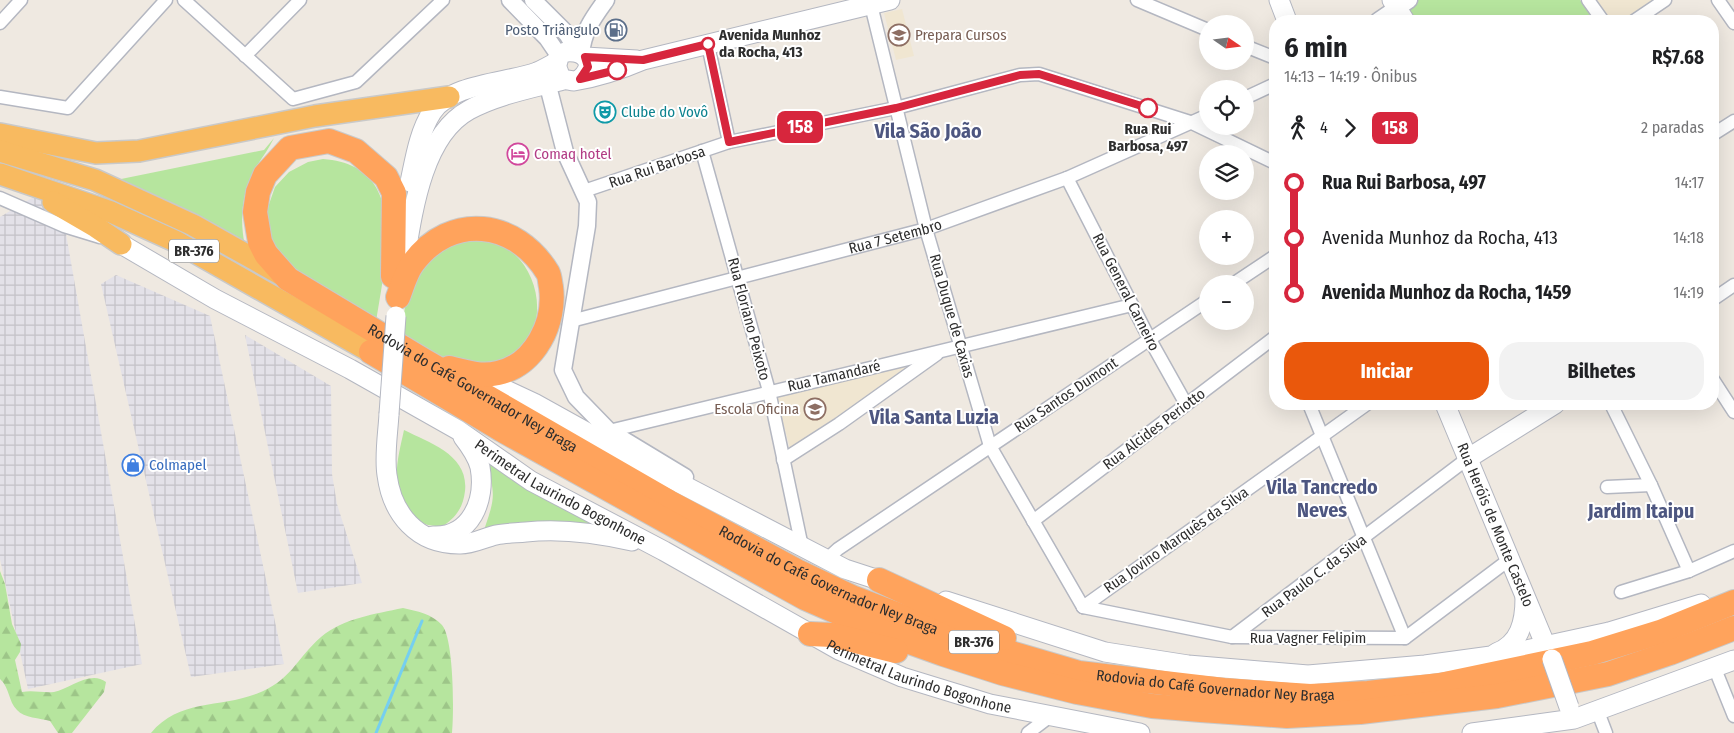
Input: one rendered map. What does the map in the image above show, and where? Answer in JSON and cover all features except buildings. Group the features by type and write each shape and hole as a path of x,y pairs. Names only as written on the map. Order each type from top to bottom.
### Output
{"highway":[{"path":"0,134 96,153 139,151 314,116 449,97"},
{"path":"288,279 266,254 260,242 255,212 258,192 265,175 290,148 308,143 329,141 356,151 386,177 394,193 395,296"},
{"name":"Rodovia do Café Governador Ney Braga","path":"0,151 95,180 193,224 669,502 798,571 854,598 950,635 1032,661 1079,673 1224,690 1310,696 1368,693 1440,685 1592,653 1660,632 1734,602"},
{"path":"2,175 80,217 121,244"},
{"name":"Rodovia do Café Governador Ney Braga","path":"2,175 111,212 175,241 371,352 502,430 805,598 890,635 1002,673 1152,706 1278,715 1360,712 1497,696 1608,674 1670,653 1734,628"},
{"path":"395,296 412,264 426,248 459,230 478,228 506,233 530,250 549,274 552,311 544,335 522,362 510,369 485,375 470,373 423,360"},
{"path":"879,580 1007,639 1146,682"},
{"path":"810,634 832,635 874,644 994,680 1065,695 1105,697"}],"main road":[{"path":"395,296 416,203 435,144 450,126 468,110 512,94 621,69 643,60 708,44 841,6 871,5 890,0"},
{"path":"1279,0 1285,15"},
{"path":"643,60 572,56 538,72 464,90 449,97 432,111 422,134 402,215 395,296 386,473 390,492 398,512 411,529 442,542 460,544 504,534 568,531 612,536 664,551"},
{"path":"572,56 588,67 573,79"},
{"path":"572,56 558,70 573,79"},
{"name":"Perimetral Laurindo Bogonhone","path":"121,244 216,299 458,430 532,481 664,551 839,650 902,677 990,704 1053,714 1074,727 1140,733"},
{"path":"470,373 534,403 662,474 845,569 1076,644 1137,658 1188,665 1308,674 1483,657 1549,653 1609,632 1682,611 1734,592"},
{"name":"Rua Heróis de Monte Castelo","path":"1447,410 1525,594 1574,720"},
{"path":"1468,459 1546,410"},
{"path":"425,536 439,536 461,530 471,519 479,503 482,486 480,466 474,450 458,430"},
{"path":"1483,657 1499,652 1516,639 1524,621 1525,594"},
{"path":"1472,733 1574,720 1734,660"},
{"path":"1530,725 1558,733"}],"street":[{"path":"0,23 21,0"},
{"path":"0,97 68,108 166,0"},
{"path":"184,0 293,99 356,82 443,0"},
{"path":"245,56 300,0"},
{"path":"510,0 547,38 572,56"},
{"path":"533,0 567,34 572,56"},
{"path":"572,56 588,26 606,0"},
{"path":"1138,0 1199,26"},
{"path":"1588,0 1599,15"},
{"path":"1643,15 1665,0"},
{"path":"1718,0 1734,23"},
{"name":"Rua Duque de Caxias","path":"871,5 926,229 990,446 1083,606"},
{"path":"1387,15 1400,7"},
{"path":"708,44 729,142"},
{"path":"1254,50 1269,56"},
{"name":"Rua Rui Barbosa","path":"584,191 729,142 896,108 1020,75 1039,74 1190,122 1269,159"},
{"path":"548,86 565,152 588,202 587,226 563,370 576,397 609,432 762,526"},
{"path":"1254,94 1269,87"},
{"name":"Rua 7 Setembro","path":"571,321 926,229 1067,178 1199,118"},
{"path":"1719,131 1734,122"},
{"name":"Rua Floriano Peixoto","path":"702,152 769,391 802,547"},
{"name":"Rua General Carneiro","path":"1067,178 1149,338 1186,404"},
{"name":"Perimetral Laurindo Bogonhone","path":"2,201 64,226 121,244"},
{"path":"1246,275 1269,260"},
{"path":"1719,295 1734,285"},
{"name":"Rua Tamandaré","path":"609,432 769,391 1132,305"},
{"name":"Rua Santos Dumont","path":"827,559 838,548 1199,306"},
{"name":"Rua Alcides Periotto","path":"1033,521 1269,342"},
{"name":"Rua Tamandaré","path":"783,460 839,424 944,350"},
{"path":"1719,389 1734,412"},
{"path":"1311,410 1405,638 1510,559"},
{"name":"Rua Jovino Marquês da Silva","path":"1083,606 1359,410"},
{"path":"1614,410 1651,485 1689,571"},
{"name":"Rua Paulo C. da Silva","path":"1232,637 1468,459"},
{"path":"1607,487 1651,485"},
{"path":"1621,592 1689,571 1734,551"},
{"name":"Rua Vagner Felipim","path":"1083,606 1232,637 1405,638"},
{"path":"1715,668 1734,716"},
{"path":"1598,712 1606,733"},
{"path":"1028,733 1053,714"}],"shaded area":[{"path":"1593,0 1661,0 1639,15 1603,15"},
{"name":"Prepara Cursos","path":"902,9 914,56 896,60 884,13"},
{"path":"57,183 142,664 28,689 0,559 0,217"},
{"path":"116,275 210,316 284,664 191,677 101,284"},
{"path":"245,335 331,386 332,474 337,504 362,583 298,593"},
{"name":"Escola Oficina","path":"917,363 791,452 776,396"}],"green space":[{"path":"1415,0 1580,0 1590,15 1406,15 1401,9"},
{"path":"274,138 248,183 245,194 242,225 245,246 119,187 121,179 264,150"},
{"path":"323,159 351,165 370,179 381,197 386,220 386,246 376,322 278,261 266,227 268,207 275,187 289,172 308,162"},
{"path":"479,239 501,245 519,259 533,284 537,299 537,313 534,328 528,341 509,360 495,366 469,368 446,361 402,342 403,326 408,293 414,279 423,266 442,245"},
{"path":"404,430 446,452 461,468 465,479 463,502 452,519 443,526 428,525 415,518 403,502 397,482 397,472"},
{"path":"486,461 601,529 483,533 493,497"},
{"path":"0,571 5,584 12,624 21,644 20,652 15,660 22,692 54,692 80,681 93,678 106,682 104,692 72,733 58,733 50,721 20,713 12,703 6,686 0,679"},
{"path":"403,608 434,618 442,625 446,633 451,660 452,733 151,733 162,722 187,709 242,698 268,689 285,676 321,637 340,625 371,615"}],"waterway":[{"path":"376,733 422,621"}],"bus line":[{"name":"158","path":"617,70 580,79 584,76 588,67 585,57 643,60 708,44 729,142 896,108 1020,75 1039,74 1148,108"}],"place":[{"name":"Posto Triângulo","path":"616,30"},
{"name":"Prepara Cursos","path":"899,35"},
{"name":"Avenida Munhoz da Rocha, 413","path":"708,44"},
{"name":"Rua Rui Barbosa, 497","path":"1148,108"},
{"name":"Clube do Vovô","path":"605,112"},
{"name":"Comaq hotel","path":"518,154"},
{"name":"Escola Oficina","path":"815,409"},
{"name":"Colmapel","path":"133,465"}],"district":[{"name":"Vila São João","path":"928,131"},
{"name":"Vila Santa Luzia","path":"934,417"},
{"name":"Vila Tancredo Neves","path":"1322,498"},
{"name":"Jardim Itaipu","path":"1641,511"}]}
